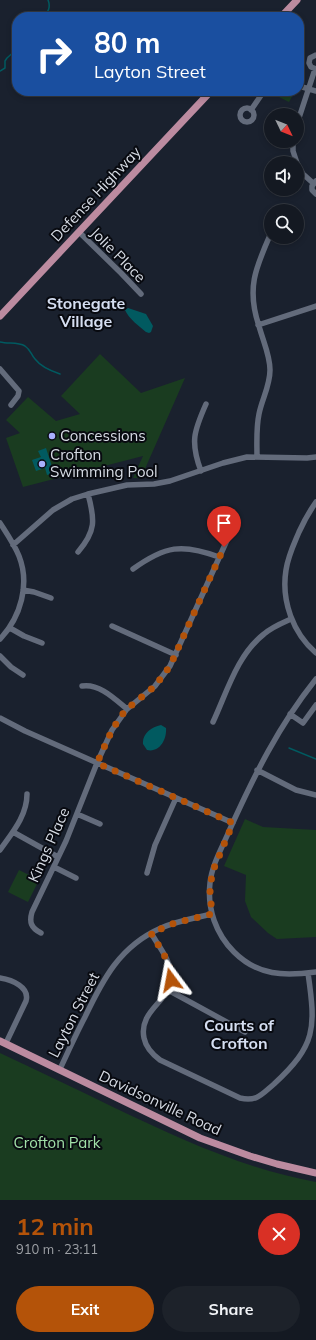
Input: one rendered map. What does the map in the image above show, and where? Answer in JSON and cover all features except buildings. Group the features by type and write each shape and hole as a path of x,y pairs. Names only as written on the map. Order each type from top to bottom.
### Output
{"main road":[{"path":"286,12 297,0"},
{"name":"Defense Highway","path":"0,316 206,96"},
{"name":"Davidsonville Road","path":"3,1042 200,1138 250,1156 316,1173"}],"street":[{"path":"302,108 316,69 311,67 308,63 312,56 316,55"},
{"path":"304,88 316,91"},
{"path":"251,110 261,96"},
{"path":"304,175 315,182 312,190 316,194"},
{"name":"Jolie Place","path":"79,232 141,294"},
{"path":"257,457 258,416 268,389 270,370 268,352 258,325 252,296 254,278 259,260 266,244"},
{"path":"258,325 316,306"},
{"path":"0,369 19,390 18,396 11,405"},
{"path":"201,471 195,454 194,442 197,424 206,404"},
{"path":"13,545 53,510 72,499 88,494 127,485 162,483 238,459 257,457 316,457"},
{"path":"78,552 88,539 92,528 93,512 88,494"},
{"path":"316,502 307,516 294,544 286,569 286,594 291,619 304,640 316,653"},
{"path":"0,523 19,557 22,569 23,590 19,609 10,628 0,639"},
{"name":"Kings Place","path":"41,933 31,925 30,918 66,841 97,763 112,730 127,709 161,680 170,666 233,527"},
{"path":"132,569 153,555 172,549 183,548 201,551 219,557"},
{"path":"23,590 51,598"},
{"path":"213,722 238,666 249,648 264,633 291,619"},
{"path":"112,626 176,655"},
{"path":"10,628 24,636 42,642"},
{"path":"0,656 23,675"},
{"path":"316,679 290,714 257,770 212,873 210,892 212,914 221,935 228,946 238,956 259,969 279,974 296,975 316,972"},
{"path":"82,686 88,685 99,689 127,709"},
{"path":"290,714 303,723 316,705"},
{"path":"0,718 25,731 233,823"},
{"path":"257,770 296,790 316,795"},
{"path":"0,850 13,832 26,807 27,794"},
{"path":"146,873 155,844 176,798"},
{"path":"76,814 100,824"},
{"path":"13,832 58,857"},
{"path":"54,867 76,878"},
{"name":"Layton Street","path":"60,1070 104,979 119,959 131,947 151,933 175,923 212,914"},
{"path":"151,933 170,970 171,980 168,990 156,1004 146,1020 143,1028 145,1044 160,1060 240,1098 252,1100 256,1098 289,1072 306,1050 315,1030 314,1012 308,973"},
{"path":"0,978 19,986 24,989 27,994 26,1001 3,1042"},
{"path":"168,990 245,1032"}],"green space":[{"path":"280,96 292,96 289,102"},
{"path":"100,354 141,393 185,378 141,478 133,478 143,456 23,487 6,438 20,433 6,420 28,397 56,421 80,414 61,396"},
{"path":"245,819 263,827 316,830 316,937 277,939 268,933 251,917 245,901 246,875 224,866"},
{"path":"19,870 39,880 28,902 8,892"},
{"name":"Crofton Park","path":"0,1053 188,1142 238,1161 316,1182 316,1200 0,1200"}],"shaded area":[{"path":"128,308 146,314 153,326 151,332 146,332 132,319 125,310"},
{"name":"Crofton Swimming Pool","path":"46,448 54,473 47,475 45,468 36,471 32,460 41,457 38,451"},
{"path":"161,725 166,728 164,741 156,749 147,750 143,744 144,737 151,729"}],"waterway":[{"path":"48,0 49,9 48,12"},
{"path":"0,71 5,68 5,61 12,54"},
{"path":"0,342 25,346 40,364 60,374"},
{"path":"289,748 316,759"}],"place":[{"name":"Concessions","path":"52,436"},
{"name":"Crofton Swimming Pool","path":"42,464"}],"district":[{"name":"Stonegate Village","path":"86,312"},
{"name":"Courts of Crofton","path":"239,1034"}],"route":[{"path":"171,980 168,964 151,933 175,923 212,914 210,902 210,883 212,873 233,823 97,763 112,730 121,716 127,709 155,686 166,673 224,547"}]}
